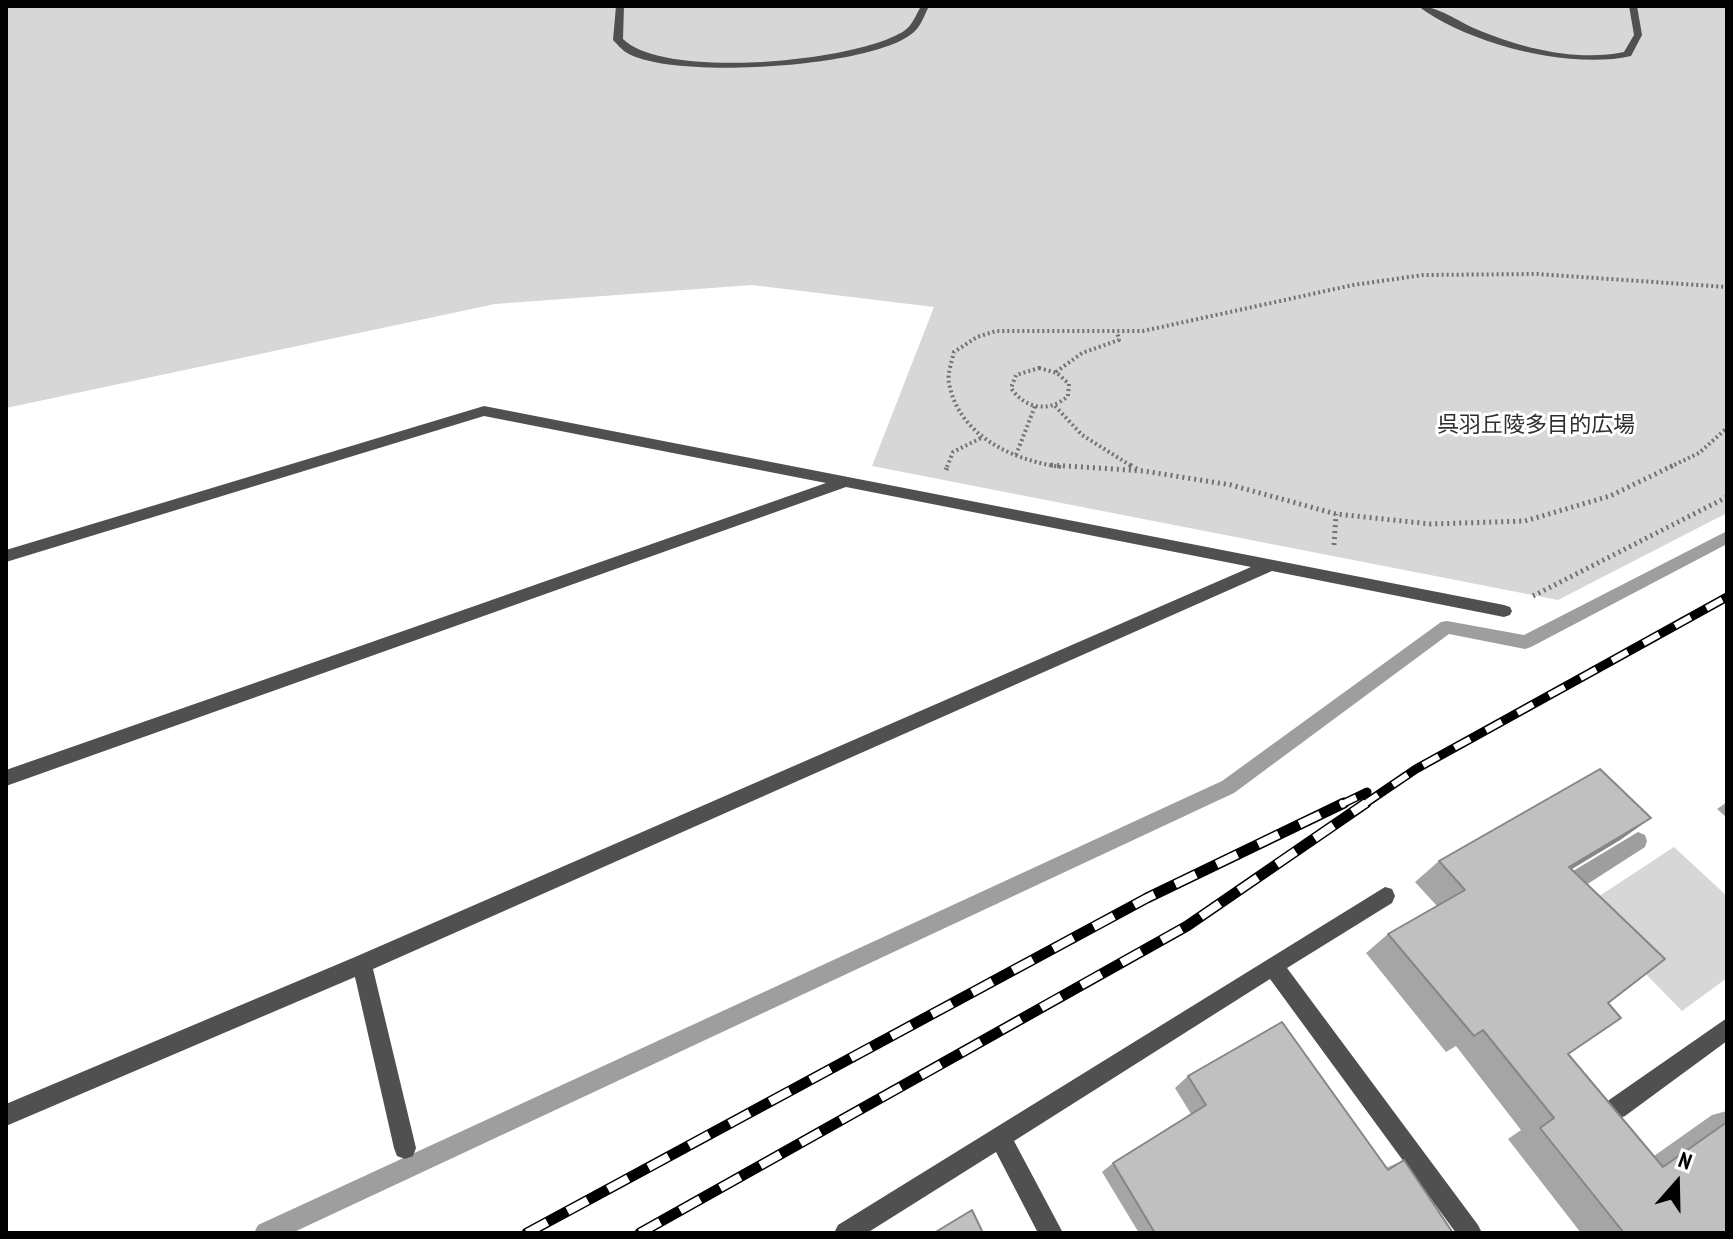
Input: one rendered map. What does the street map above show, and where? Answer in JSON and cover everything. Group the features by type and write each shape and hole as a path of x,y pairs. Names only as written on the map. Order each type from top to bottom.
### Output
{"street":[{"path":"620,6 618,40 632,52 668,61 719,65 790,62 843,55 894,41 912,30 925,6"},
{"path":"1422,6 1484,36 1560,53 1613,59 1628,54 1638,35 1633,6"},
{"path":"6,556 484,411 1504,611"},
{"path":"6,778 843,483"},
{"path":"6,1115 362,964 1271,565"},
{"path":"846,1233 1385,896"},
{"path":"362,964 405,1148"},
{"path":"1273,966 1470,1233"},
{"path":"1617,1108 1727,1028"},
{"path":"1000,1137 1051,1233"}],"path":[{"path":"1727,287 1507,275 1424,275 1353,284 1226,316 1140,331 1013,329 981,334 954,352 948,381 966,421 981,438 1016,455 1057,467 1139,471 1231,485 1336,514 1431,524 1525,521 1610,496 1699,453 1727,428"},
{"path":"1056,372 1082,353 1119,340 1117,332"},
{"path":"1029,369 1056,372 1069,384 1070,390 1063,402 1035,406 1014,395 1011,382 1021,372 1029,369"},
{"path":"1054,405 1065,421 1089,441 1139,471"},
{"path":"1016,455 1035,406"},
{"path":"933,500 953,452 981,438"},
{"path":"1504,611 1727,497"}],"green space":[{"name":"呉羽丘陵多目的広場","path":"6,6 1727,6 1727,513 1558,600 872,466 934,307 752,285 495,304 6,408"},
{"path":"1674,847 1727,896 1727,978 1682,1011 1581,908"}],"building":[{"path":"1600,769 1651,818 1569,867 1665,959 1608,1003 1621,1018 1568,1054 1663,1167 1727,1122 1727,1233 1624,1233 1540,1128 1554,1118 1483,1030 1474,1036 1388,934 1465,890 1439,861"},
{"path":"1282,1022 1388,1170 1404,1160 1453,1233 1155,1233 1113,1163 1206,1105 1188,1076"},
{"path":"972,1210 983,1233 934,1233"}],"waterway":[{"path":"266,1233 1228,787 1447,627 1525,642 1727,537"},
{"path":"1565,887 1638,841"}],"railway":[{"path":"1363,805 1416,769 1727,597"},
{"path":"1340,805 1367,792"},
{"path":"527,1233 1147,898 1344,803"},
{"path":"640,1233 1187,926 1366,803"}]}
